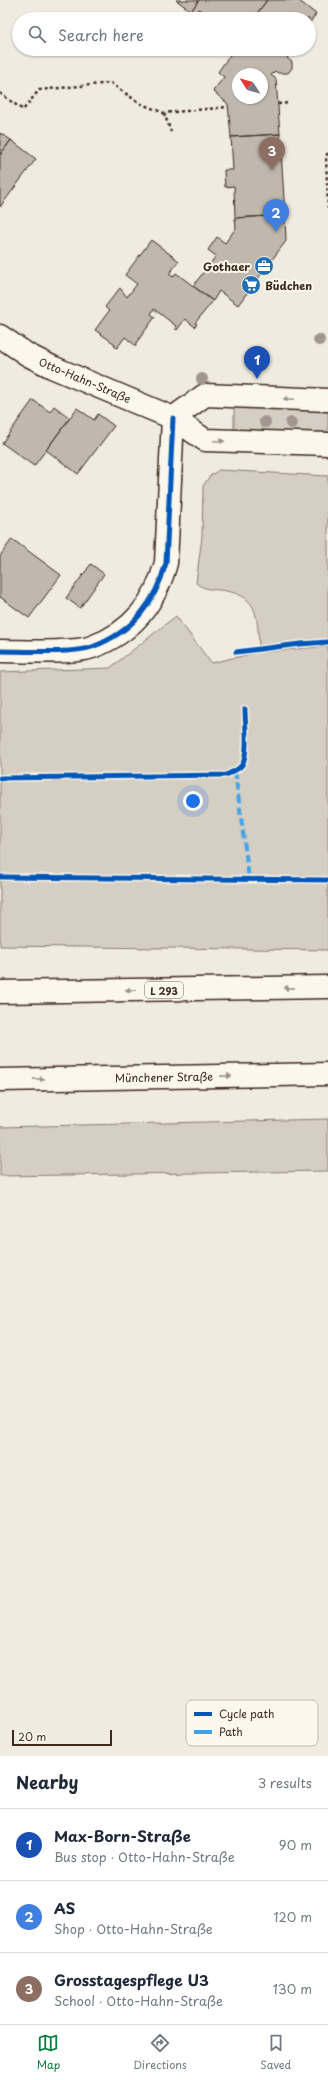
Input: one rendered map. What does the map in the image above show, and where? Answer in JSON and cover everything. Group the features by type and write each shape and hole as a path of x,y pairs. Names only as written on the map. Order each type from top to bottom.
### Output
{"main road":[{"name":"Otto-Hahn-Straße","path":"0,336 28,355 52,367 173,418 205,440 328,444"},
{"path":"0,651 76,650 92,647 125,629 145,609 161,582 166,563 173,418 205,395 328,400"},
{"name":"L 293","path":"0,992 328,987"},
{"name":"Münchener Straße","path":"0,1080 328,1074"}],"path":[{"path":"0,93 23,110 39,90 111,82 138,103 164,113 228,107"},
{"path":"278,104 290,103"},
{"path":"164,113 171,132"},
{"path":"328,153 326,156 328,209"}],"shaded area":[{"path":"234,406 328,412 328,436 234,434"},
{"path":"219,470 328,476 328,639 259,646 256,615 253,607 248,601 232,592 207,588 196,583 202,536 203,486 210,476"},
{"path":"176,616 211,663 255,653 328,646 328,950 0,946 0,672 110,668"},
{"path":"328,1119 328,1171 0,1176 0,1127"}],"building":[{"path":"176,0 199,0 191,11"},
{"path":"199,0 267,0 258,12 203,12 199,9 197,12 191,11"},
{"path":"267,0 298,0 313,12 258,12"},
{"path":"229,56 288,56 287,58 292,62 292,68 288,73 278,73 275,71 271,75 276,79 280,134 231,137 228,104 213,91 224,77 218,72"},
{"path":"0,133 11,140 0,155"},
{"path":"280,134 285,215 235,218 234,186 225,187 224,170 233,170 231,137"},
{"path":"11,140 36,159 0,207 0,155"},
{"path":"285,215 286,241 238,305 219,291 213,301 193,286 216,256 208,250 217,237 225,243 236,228 235,218"},
{"path":"151,240 179,261 169,274 173,277 176,273 213,301 195,323 197,324 195,327 185,319 177,330 174,328 176,326 154,309 151,314 155,317 136,343 136,346 125,337 117,348 114,346 115,344 95,330 109,311 105,307 120,288 127,297 137,284 125,275"},
{"path":"33,400 50,412 54,406 70,418 34,466 2,443"},
{"path":"77,408 94,420 98,414 114,426 78,474 46,450"},
{"path":"12,539 61,575 29,618 0,597 0,556"},
{"path":"91,564 104,574 80,608 66,598"}],"marked path":[{"path":"235,771 249,879"}],"cycle path":[{"path":"0,651 72,651 92,647 106,641 131,624 149,603 156,591 166,563 173,418"},
{"path":"236,652 328,642"},
{"path":"0,778 226,775 239,768 244,760 246,746 245,709"},
{"path":"0,877 328,880"}],"place":[{"name":"Grosstagespflege U3","path":"272,170"},
{"name":"AS","path":"276,232"},
{"name":"Gothaer","path":"264,266"},
{"name":"Büdchen","path":"251,285"},
{"name":"Max-Born-Straße","path":"257,379"}]}
